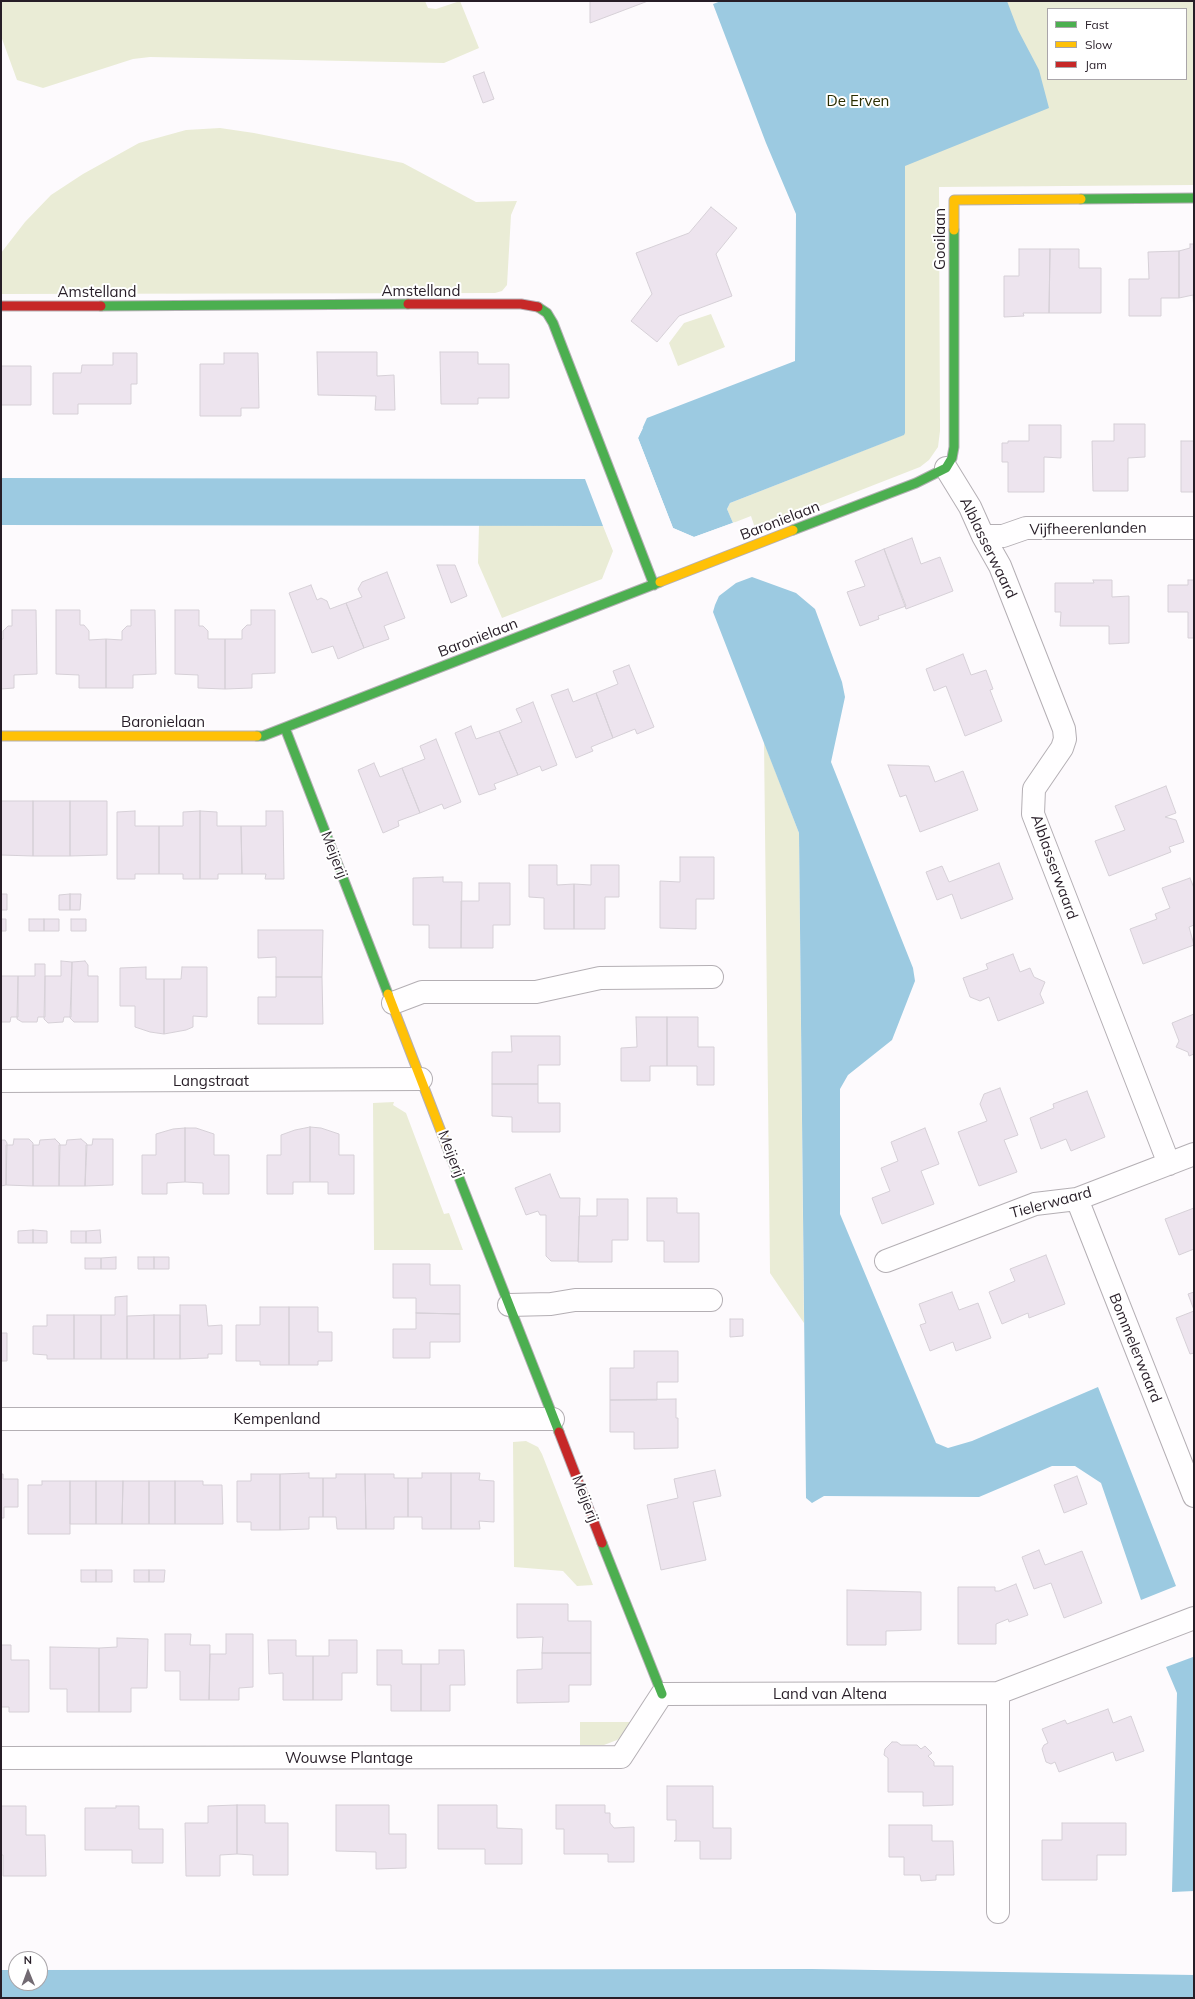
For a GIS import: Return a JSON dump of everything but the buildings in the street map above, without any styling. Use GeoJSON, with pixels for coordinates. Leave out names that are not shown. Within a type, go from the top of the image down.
{"type":"FeatureCollection","features":[{"type":"Feature","properties":{"kind":"street","name":"Gooilaan"},"geometry":{"type":"LineString","coordinates":[[946,468],[952,458],[955,436],[954,200],[1194,198]]}},
{"type":"Feature","properties":{"kind":"street","name":"Amstelland"},"geometry":{"type":"LineString","coordinates":[[1,306],[521,304],[534,306],[547,313],[553,323],[654,585]]}},
{"type":"Feature","properties":{"kind":"street","name":"Alblasserwaard"},"geometry":{"type":"LineString","coordinates":[[946,468],[970,507],[983,536],[1000,566],[1065,734],[1064,744],[1059,753],[1034,789],[1032,809],[1035,821],[1169,1164]]}},
{"type":"Feature","properties":{"kind":"street","name":"Baronielaan"},"geometry":{"type":"LineString","coordinates":[[1,736],[263,736],[916,483],[946,468]]}},
{"type":"Feature","properties":{"kind":"street","name":"Vijfheerenlanden"},"geometry":{"type":"LineString","coordinates":[[983,536],[1003,536],[1026,528],[1194,528]]}},
{"type":"Feature","properties":{"kind":"street","name":"Meijerij"},"geometry":{"type":"LineString","coordinates":[[285,728],[393,1003],[508,1304],[662,1694]]}},
{"type":"Feature","properties":{"kind":"street"},"geometry":{"type":"LineString","coordinates":[[393,1003],[422,992],[536,992],[600,978],[712,977]]}},
{"type":"Feature","properties":{"kind":"street","name":"Langstraat"},"geometry":{"type":"LineString","coordinates":[[1,1081],[421,1079]]}},
{"type":"Feature","properties":{"kind":"street","name":"Tielerwaard"},"geometry":{"type":"LineString","coordinates":[[886,1261],[1035,1204],[1077,1199],[1194,1154]]}},
{"type":"Feature","properties":{"kind":"street","name":"Bommelerwaard"},"geometry":{"type":"LineString","coordinates":[[1077,1199],[1194,1496]]}},
{"type":"Feature","properties":{"kind":"street"},"geometry":{"type":"LineString","coordinates":[[508,1304],[551,1304],[575,1300],[711,1300]]}},
{"type":"Feature","properties":{"kind":"street","name":"Kempenland"},"geometry":{"type":"LineString","coordinates":[[1,1419],[553,1419]]}},
{"type":"Feature","properties":{"kind":"street","name":"Land van Altena"},"geometry":{"type":"LineString","coordinates":[[662,1694],[998,1693],[1194,1618]]}},
{"type":"Feature","properties":{"kind":"street"},"geometry":{"type":"LineString","coordinates":[[998,1693],[998,1912]]}},
{"type":"Feature","properties":{"kind":"street","name":"Wouwse Plantage"},"geometry":{"type":"LineString","coordinates":[[1,1758],[621,1757],[662,1694]]}},
{"type":"Feature","properties":{"kind":"green space"},"geometry":{"type":"Polygon","coordinates":[[[1,1],[425,1],[428,8],[436,9],[460,1],[479,48],[444,63],[150,57],[133,59],[43,88],[17,80],[1,36],[1,1]]]}},
{"type":"Feature","properties":{"kind":"green space","name":"De Erven"},"geometry":{"type":"Polygon","coordinates":[[[721,1],[1194,1],[1194,185],[939,187],[940,431],[938,447],[929,460],[920,467],[756,531],[751,516],[733,523],[727,509],[730,503],[903,435],[721,1]]]}},
{"type":"Feature","properties":{"kind":"green space"},"geometry":{"type":"Polygon","coordinates":[[[220,128],[254,133],[403,163],[476,202],[517,201],[511,215],[507,285],[502,291],[495,293],[1,294],[1,253],[25,222],[51,195],[83,174],[139,143],[186,130],[220,128]]]}},
{"type":"Feature","properties":{"kind":"green space"},"geometry":{"type":"Polygon","coordinates":[[[711,314],[725,347],[678,366],[669,343],[684,323],[711,314]]]}},
{"type":"Feature","properties":{"kind":"green space"},"geometry":{"type":"Polygon","coordinates":[[[479,525],[603,526],[613,551],[602,579],[502,618],[478,563],[479,525]]]}},
{"type":"Feature","properties":{"kind":"green space"},"geometry":{"type":"Polygon","coordinates":[[[764,742],[799,833],[804,1323],[770,1273],[764,742]]]}},
{"type":"Feature","properties":{"kind":"green space"},"geometry":{"type":"Polygon","coordinates":[[[394,1102],[393,1105],[406,1113],[444,1214],[449,1213],[463,1250],[374,1250],[373,1103],[394,1102]]]}},
{"type":"Feature","properties":{"kind":"green space"},"geometry":{"type":"Polygon","coordinates":[[[526,1441],[538,1447],[542,1454],[593,1585],[577,1586],[563,1571],[514,1567],[513,1442],[526,1441]]]}},
{"type":"Feature","properties":{"kind":"green space"},"geometry":{"type":"Polygon","coordinates":[[[580,1722],[633,1722],[625,1734],[617,1740],[604,1745],[580,1745],[580,1722]]]}},
{"type":"Feature","properties":{"kind":"water"},"geometry":{"type":"Polygon","coordinates":[[[721,1],[1007,1],[1018,30],[1039,70],[1049,108],[905,166],[904,435],[730,503],[727,509],[733,523],[694,537],[673,528],[638,438],[647,418],[795,361],[796,214],[766,143],[713,4],[721,1]]]}},
{"type":"Feature","properties":{"kind":"water"},"geometry":{"type":"Polygon","coordinates":[[[1,478],[585,479],[603,526],[1,525],[1,478]]]}},
{"type":"Feature","properties":{"kind":"water"},"geometry":{"type":"Polygon","coordinates":[[[752,577],[796,593],[815,609],[842,682],[845,697],[831,762],[913,968],[915,981],[892,1040],[848,1075],[840,1089],[840,1214],[936,1443],[948,1448],[972,1441],[1098,1387],[1176,1586],[1141,1600],[1101,1483],[1075,1466],[1052,1466],[979,1497],[824,1496],[812,1503],[806,1498],[799,833],[713,612],[719,596],[736,583],[752,577]]]}},
{"type":"Feature","properties":{"kind":"water"},"geometry":{"type":"Polygon","coordinates":[[[1193,1657],[1194,1891],[1172,1892],[1177,1693],[1166,1667],[1193,1657]]]}},
{"type":"Feature","properties":{"kind":"water"},"geometry":{"type":"Polygon","coordinates":[[[812,1969],[1194,1975],[1194,1998],[1,1998],[1,1970],[8,1970],[8,1991],[48,1991],[48,1970],[812,1969]]]}},
{"type":"Feature","properties":{"kind":"pier"},"geometry":{"type":"Polygon","coordinates":[[[641,427],[643,428],[638,438],[673,528],[694,537],[735,522],[734,524],[694,539],[671,529],[636,439],[641,427]]]}},
{"type":"Feature","properties":{"kind":"traffic: fast"},"geometry":{"type":"LineString","coordinates":[[1081,199],[1194,198]]}},
{"type":"Feature","properties":{"kind":"traffic: fast"},"geometry":{"type":"LineString","coordinates":[[793,530],[916,483],[946,468],[952,458],[954,447],[954,230]]}},
{"type":"Feature","properties":{"kind":"traffic: fast"},"geometry":{"type":"LineString","coordinates":[[101,306],[408,304]]}},
{"type":"Feature","properties":{"kind":"traffic: fast"},"geometry":{"type":"LineString","coordinates":[[538,307],[547,313],[553,323],[654,585]]}},
{"type":"Feature","properties":{"kind":"traffic: fast"},"geometry":{"type":"LineString","coordinates":[[257,736],[263,736],[660,582]]}},
{"type":"Feature","properties":{"kind":"traffic: fast"},"geometry":{"type":"LineString","coordinates":[[285,728],[388,994]]}},
{"type":"Feature","properties":{"kind":"traffic: fast"},"geometry":{"type":"LineString","coordinates":[[447,1147],[559,1432]]}},
{"type":"Feature","properties":{"kind":"traffic: fast"},"geometry":{"type":"LineString","coordinates":[[602,1543],[662,1694]]}},
{"type":"Feature","properties":{"kind":"traffic: slow"},"geometry":{"type":"LineString","coordinates":[[954,230],[954,200],[1081,199]]}},
{"type":"Feature","properties":{"kind":"traffic: slow"},"geometry":{"type":"LineString","coordinates":[[660,582],[793,530]]}},
{"type":"Feature","properties":{"kind":"traffic: slow"},"geometry":{"type":"LineString","coordinates":[[1,736],[257,736]]}},
{"type":"Feature","properties":{"kind":"traffic: slow"},"geometry":{"type":"LineString","coordinates":[[388,994],[447,1147]]}},
{"type":"Feature","properties":{"kind":"traffic: jam"},"geometry":{"type":"LineString","coordinates":[[408,304],[521,304],[538,307]]}},
{"type":"Feature","properties":{"kind":"traffic: jam"},"geometry":{"type":"LineString","coordinates":[[1,306],[101,306]]}},
{"type":"Feature","properties":{"kind":"traffic: jam"},"geometry":{"type":"LineString","coordinates":[[559,1432],[602,1543]]}}]}
